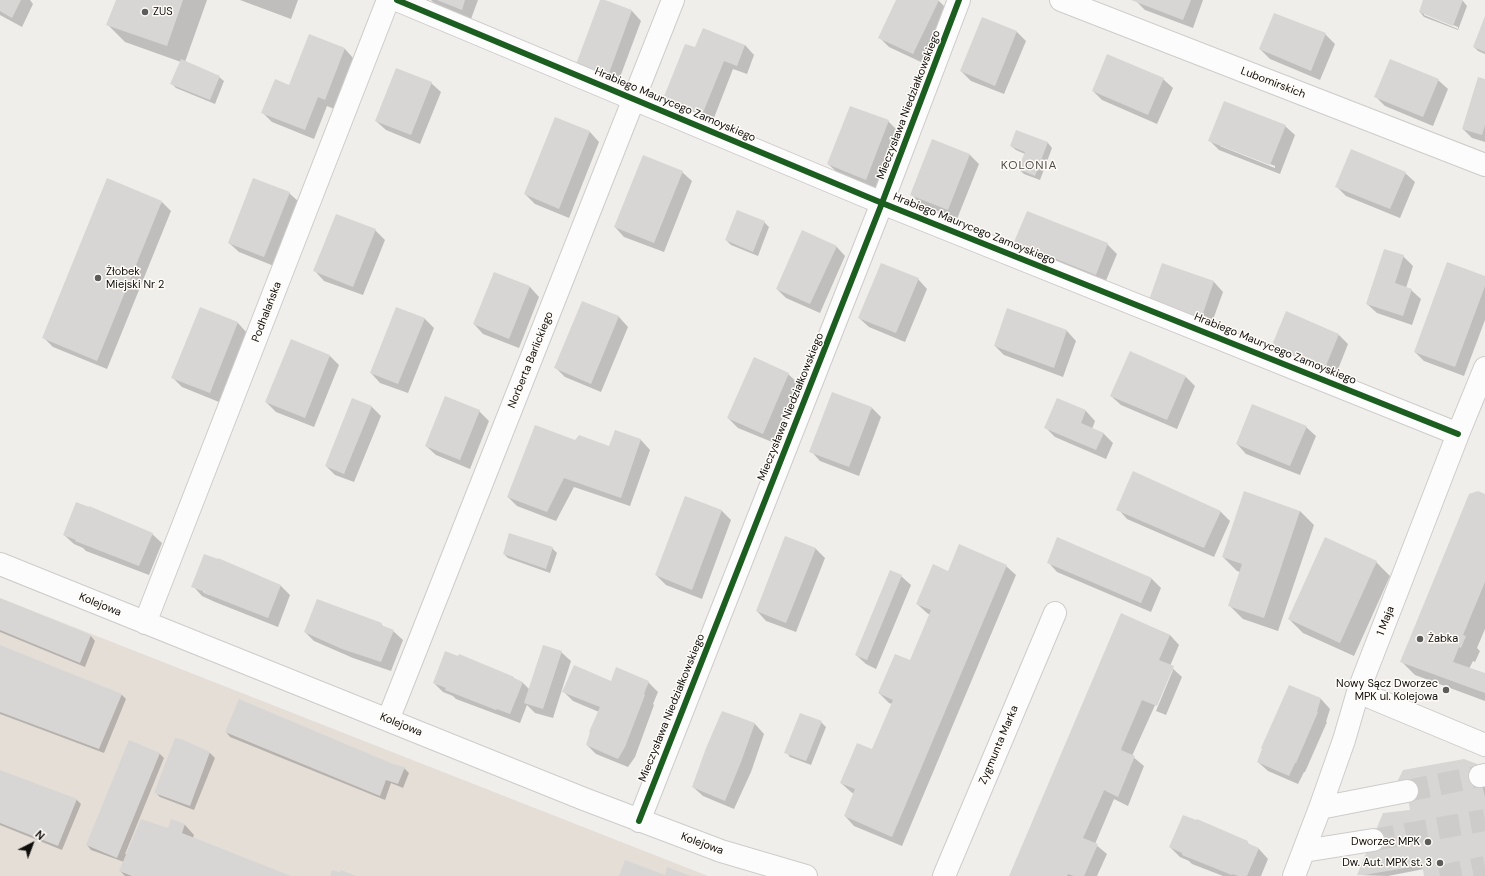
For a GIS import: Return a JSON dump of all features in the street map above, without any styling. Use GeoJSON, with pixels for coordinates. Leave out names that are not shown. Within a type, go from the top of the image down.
{"type":"FeatureCollection","features":[{"type":"Feature","properties":{"kind":"street","name":"Podhalańska"},"geometry":{"type":"LineString","coordinates":[[146,623],[388,0]]}},
{"type":"Feature","properties":{"kind":"street","name":"Hrabiego Maurycego Zamoyskiego"},"geometry":{"type":"LineString","coordinates":[[397,0],[882,203],[1458,434]]}},
{"type":"Feature","properties":{"kind":"street","name":"Norberta Barlickiego"},"geometry":{"type":"LineString","coordinates":[[388,720],[673,0]]}},
{"type":"Feature","properties":{"kind":"street","name":"Mieczysława Niedziałkowskiego"},"geometry":{"type":"LineString","coordinates":[[639,821],[882,203],[959,0]]}},
{"type":"Feature","properties":{"kind":"street","name":"Lubomirskich"},"geometry":{"type":"LineString","coordinates":[[1061,0],[1485,165]]}},
{"type":"Feature","properties":{"kind":"street","name":"1 Maja"},"geometry":{"type":"LineString","coordinates":[[1294,876],[1344,740],[1358,692],[1485,368]]}},
{"type":"Feature","properties":{"kind":"street","name":"Kolejowa"},"geometry":{"type":"LineString","coordinates":[[0,564],[639,821],[721,851],[806,876]]}},
{"type":"Feature","properties":{"kind":"street","name":"Zygmunta Marka"},"geometry":{"type":"LineString","coordinates":[[944,876],[1055,613]]}},
{"type":"Feature","properties":{"kind":"street"},"geometry":{"type":"LineString","coordinates":[[1358,692],[1485,745]]}},
{"type":"Feature","properties":{"kind":"street"},"geometry":{"type":"LineString","coordinates":[[1320,808],[1407,791]]}},
{"type":"Feature","properties":{"kind":"street"},"geometry":{"type":"LineString","coordinates":[[1304,851],[1373,840]]}},
{"type":"Feature","properties":{"kind":"shaded area"},"geometry":{"type":"Polygon","coordinates":[[[0,598],[708,876],[0,876],[0,598]]]}},
{"type":"Feature","properties":{"kind":"building"},"geometry":{"type":"Polygon","coordinates":[[[0,0],[21,0],[12,18],[0,11],[0,0]]]}},
{"type":"Feature","properties":{"kind":"building","name":"ZUS"},"geometry":{"type":"Polygon","coordinates":[[[116,0],[183,0],[167,46],[106,25],[116,0]]]}},
{"type":"Feature","properties":{"kind":"building"},"geometry":{"type":"Polygon","coordinates":[[[437,0],[465,0],[462,10],[437,0]]]}},
{"type":"Feature","properties":{"kind":"building"},"geometry":{"type":"Polygon","coordinates":[[[600,0],[605,0],[632,10],[604,87],[572,75],[600,0]]]}},
{"type":"Feature","properties":{"kind":"building"},"geometry":{"type":"Polygon","coordinates":[[[896,0],[939,0],[913,54],[878,38],[896,0]]]}},
{"type":"Feature","properties":{"kind":"building"},"geometry":{"type":"Polygon","coordinates":[[[1131,0],[1191,0],[1183,20],[1131,0]]]}},
{"type":"Feature","properties":{"kind":"building"},"geometry":{"type":"Polygon","coordinates":[[[1423,0],[1463,0],[1453,26],[1419,12],[1423,0]]]}},
{"type":"Feature","properties":{"kind":"building"},"geometry":{"type":"Polygon","coordinates":[[[1274,13],[1326,33],[1311,71],[1259,49],[1274,13]]]}},
{"type":"Feature","properties":{"kind":"building"},"geometry":{"type":"Polygon","coordinates":[[[1485,16],[1485,52],[1473,47],[1485,16]]]}},
{"type":"Feature","properties":{"kind":"building"},"geometry":{"type":"Polygon","coordinates":[[[982,17],[1017,31],[995,86],[960,71],[982,17]]]}},
{"type":"Feature","properties":{"kind":"building"},"geometry":{"type":"Polygon","coordinates":[[[703,28],[745,45],[737,66],[724,61],[702,115],[663,99],[685,44],[695,47],[703,28]]]}},
{"type":"Feature","properties":{"kind":"building"},"geometry":{"type":"Polygon","coordinates":[[[309,34],[345,48],[325,100],[318,97],[305,130],[261,113],[275,79],[289,85],[309,34]]]}},
{"type":"Feature","properties":{"kind":"building"},"geometry":{"type":"Polygon","coordinates":[[[1107,54],[1164,78],[1148,115],[1092,91],[1107,54]]]}},
{"type":"Feature","properties":{"kind":"building"},"geometry":{"type":"Polygon","coordinates":[[[181,59],[220,76],[210,100],[170,84],[181,59]]]}},
{"type":"Feature","properties":{"kind":"building"},"geometry":{"type":"Polygon","coordinates":[[[1390,59],[1439,79],[1423,117],[1374,97],[1390,59]]]}},
{"type":"Feature","properties":{"kind":"building"},"geometry":{"type":"Polygon","coordinates":[[[396,68],[432,82],[411,135],[375,121],[396,68]]]}},
{"type":"Feature","properties":{"kind":"building"},"geometry":{"type":"Polygon","coordinates":[[[1478,77],[1485,79],[1485,125],[1482,135],[1462,129],[1478,77]]]}},
{"type":"Feature","properties":{"kind":"building"},"geometry":{"type":"Polygon","coordinates":[[[1224,101],[1286,125],[1270,165],[1208,141],[1224,101]]]}},
{"type":"Feature","properties":{"kind":"building"},"geometry":{"type":"Polygon","coordinates":[[[850,106],[889,120],[866,180],[827,164],[850,106]]]}},
{"type":"Feature","properties":{"kind":"building"},"geometry":{"type":"Polygon","coordinates":[[[555,117],[590,131],[559,209],[524,194],[555,117]]]}},
{"type":"Feature","properties":{"kind":"building"},"geometry":{"type":"Polygon","coordinates":[[[1016,130],[1048,142],[1035,176],[1018,169],[1025,152],[1010,146],[1016,130]]]}},
{"type":"Feature","properties":{"kind":"building"},"geometry":{"type":"Polygon","coordinates":[[[932,139],[970,154],[948,210],[910,195],[932,139]]]}},
{"type":"Feature","properties":{"kind":"building"},"geometry":{"type":"Polygon","coordinates":[[[1351,149],[1406,172],[1390,209],[1335,187],[1351,149]]]}},
{"type":"Feature","properties":{"kind":"building"},"geometry":{"type":"Polygon","coordinates":[[[643,155],[683,171],[654,243],[614,227],[643,155]]]}},
{"type":"Feature","properties":{"kind":"building"},"geometry":{"type":"Polygon","coordinates":[[[107,178],[162,201],[97,361],[42,338],[107,178]]]}},
{"type":"Feature","properties":{"kind":"building"},"geometry":{"type":"Polygon","coordinates":[[[253,178],[290,192],[264,257],[228,243],[253,178]]]}},
{"type":"Feature","properties":{"kind":"building"},"geometry":{"type":"Polygon","coordinates":[[[737,210],[765,221],[753,252],[725,240],[737,210]]]}},
{"type":"Feature","properties":{"kind":"building"},"geometry":{"type":"Polygon","coordinates":[[[1027,211],[1108,243],[1096,275],[1014,242],[1027,211]]]}},
{"type":"Feature","properties":{"kind":"building"},"geometry":{"type":"Polygon","coordinates":[[[336,214],[376,229],[353,287],[313,271],[336,214]]]}},
{"type":"Feature","properties":{"kind":"building"},"geometry":{"type":"Polygon","coordinates":[[[802,230],[837,246],[810,304],[776,289],[802,230]]]}},
{"type":"Feature","properties":{"kind":"building"},"geometry":{"type":"Polygon","coordinates":[[[1384,249],[1404,255],[1395,283],[1412,289],[1403,316],[1366,304],[1384,249]]]}},
{"type":"Feature","properties":{"kind":"building"},"geometry":{"type":"Polygon","coordinates":[[[1447,262],[1485,276],[1485,286],[1455,367],[1414,352],[1447,262]]]}},
{"type":"Feature","properties":{"kind":"building"},"geometry":{"type":"Polygon","coordinates":[[[881,263],[919,278],[896,333],[858,318],[881,263]]]}},
{"type":"Feature","properties":{"kind":"building"},"geometry":{"type":"Polygon","coordinates":[[[1162,263],[1214,281],[1201,319],[1149,300],[1162,263]]]}},
{"type":"Feature","properties":{"kind":"building"},"geometry":{"type":"Polygon","coordinates":[[[494,272],[530,286],[509,339],[473,324],[494,272]]]}},
{"type":"Feature","properties":{"kind":"building"},"geometry":{"type":"Polygon","coordinates":[[[582,301],[619,316],[591,384],[554,368],[582,301]]]}},
{"type":"Feature","properties":{"kind":"building"},"geometry":{"type":"Polygon","coordinates":[[[200,307],[238,322],[210,393],[171,378],[200,307]]]}},
{"type":"Feature","properties":{"kind":"building"},"geometry":{"type":"Polygon","coordinates":[[[396,307],[425,318],[398,384],[370,373],[396,307]]]}},
{"type":"Feature","properties":{"kind":"building"},"geometry":{"type":"Polygon","coordinates":[[[1007,308],[1067,330],[1054,368],[994,346],[1007,308]]]}},
{"type":"Feature","properties":{"kind":"building"},"geometry":{"type":"Polygon","coordinates":[[[1286,311],[1339,334],[1323,373],[1270,350],[1286,311]]]}},
{"type":"Feature","properties":{"kind":"building"},"geometry":{"type":"Polygon","coordinates":[[[291,339],[330,355],[305,418],[265,402],[291,339]]]}},
{"type":"Feature","properties":{"kind":"building"},"geometry":{"type":"Polygon","coordinates":[[[1130,351],[1186,376],[1167,420],[1110,396],[1130,351]]]}},
{"type":"Feature","properties":{"kind":"building"},"geometry":{"type":"Polygon","coordinates":[[[754,357],[789,373],[763,434],[727,418],[754,357]]]}},
{"type":"Feature","properties":{"kind":"building"},"geometry":{"type":"Polygon","coordinates":[[[832,392],[872,407],[849,467],[809,452],[832,392]]]}},
{"type":"Feature","properties":{"kind":"building"},"geometry":{"type":"Polygon","coordinates":[[[445,396],[480,410],[460,460],[425,446],[445,396]]]}},
{"type":"Feature","properties":{"kind":"building"},"geometry":{"type":"Polygon","coordinates":[[[352,398],[372,406],[344,474],[325,466],[352,398]]]}},
{"type":"Feature","properties":{"kind":"building"},"geometry":{"type":"Polygon","coordinates":[[[1057,398],[1086,410],[1081,423],[1104,433],[1096,450],[1044,428],[1057,398]]]}},
{"type":"Feature","properties":{"kind":"building"},"geometry":{"type":"Polygon","coordinates":[[[1252,404],[1307,426],[1290,466],[1236,444],[1252,404]]]}},
{"type":"Feature","properties":{"kind":"building"},"geometry":{"type":"Polygon","coordinates":[[[535,425],[575,440],[579,435],[609,446],[615,430],[641,439],[621,498],[564,478],[547,512],[507,497],[535,425]]]}},
{"type":"Feature","properties":{"kind":"building"},"geometry":{"type":"Polygon","coordinates":[[[1133,471],[1221,511],[1204,548],[1116,510],[1133,471]]]}},
{"type":"Feature","properties":{"kind":"building"},"geometry":{"type":"Polygon","coordinates":[[[1244,491],[1300,511],[1264,618],[1228,606],[1242,564],[1222,557],[1244,491]]]}},
{"type":"Feature","properties":{"kind":"building"},"geometry":{"type":"Polygon","coordinates":[[[1478,491],[1485,494],[1485,582],[1463,635],[1466,636],[1461,648],[1459,647],[1453,662],[1485,673],[1485,693],[1400,662],[1469,494],[1478,491]]]}},
{"type":"Feature","properties":{"kind":"building"},"geometry":{"type":"Polygon","coordinates":[[[685,496],[722,510],[692,590],[655,575],[685,496]]]}},
{"type":"Feature","properties":{"kind":"building"},"geometry":{"type":"Polygon","coordinates":[[[76,502],[153,533],[139,566],[63,535],[76,502]]]}},
{"type":"Feature","properties":{"kind":"building"},"geometry":{"type":"Polygon","coordinates":[[[509,533],[553,547],[546,569],[503,554],[509,533]]]}},
{"type":"Feature","properties":{"kind":"building"},"geometry":{"type":"Polygon","coordinates":[[[785,536],[816,548],[786,623],[756,611],[785,536]]]}},
{"type":"Feature","properties":{"kind":"building"},"geometry":{"type":"Polygon","coordinates":[[[1057,537],[1152,578],[1141,603],[1047,563],[1057,537]]]}},
{"type":"Feature","properties":{"kind":"building"},"geometry":{"type":"Polygon","coordinates":[[[1325,537],[1377,561],[1340,643],[1288,619],[1325,537]]]}},
{"type":"Feature","properties":{"kind":"building"},"geometry":{"type":"Polygon","coordinates":[[[959,544],[1007,565],[892,837],[844,816],[855,789],[840,783],[857,743],[872,749],[893,700],[878,693],[895,654],[910,660],[931,610],[916,604],[933,564],[948,571],[959,544]]]}},
{"type":"Feature","properties":{"kind":"building"},"geometry":{"type":"Polygon","coordinates":[[[204,554],[218,558],[281,585],[268,618],[191,587],[204,554]]]}},
{"type":"Feature","properties":{"kind":"building"},"geometry":{"type":"Polygon","coordinates":[[[890,570],[902,575],[867,660],[855,655],[890,570]]]}},
{"type":"Feature","properties":{"kind":"building"},"geometry":{"type":"Polygon","coordinates":[[[0,598],[91,635],[80,663],[0,630],[0,598]]]}},
{"type":"Feature","properties":{"kind":"building"},"geometry":{"type":"Polygon","coordinates":[[[317,599],[382,623],[381,625],[394,630],[381,662],[342,649],[304,632],[317,599]]]}},
{"type":"Feature","properties":{"kind":"building"},"geometry":{"type":"Polygon","coordinates":[[[1121,613],[1170,635],[1159,660],[1174,666],[1157,706],[1142,700],[1121,750],[1135,756],[1118,797],[1104,790],[1083,838],[1098,844],[1084,876],[1074,876],[1068,874],[1067,876],[1009,876],[1121,613]]]}},
{"type":"Feature","properties":{"kind":"building"},"geometry":{"type":"Polygon","coordinates":[[[0,645],[122,694],[99,749],[0,712],[0,645]]]}},
{"type":"Feature","properties":{"kind":"building"},"geometry":{"type":"Polygon","coordinates":[[[543,645],[562,651],[543,709],[524,703],[543,645]]]}},
{"type":"Feature","properties":{"kind":"building"},"geometry":{"type":"Polygon","coordinates":[[[445,651],[458,656],[459,654],[523,682],[510,714],[445,690],[446,688],[433,683],[445,651]]]}},
{"type":"Feature","properties":{"kind":"building"},"geometry":{"type":"Polygon","coordinates":[[[574,665],[611,681],[616,667],[649,681],[625,747],[618,759],[586,745],[589,732],[600,707],[562,692],[574,665]]]}},
{"type":"Feature","properties":{"kind":"building"},"geometry":{"type":"Polygon","coordinates":[[[1289,685],[1321,698],[1318,712],[1289,776],[1257,762],[1262,749],[1261,748],[1289,685]]]}},
{"type":"Feature","properties":{"kind":"building"},"geometry":{"type":"Polygon","coordinates":[[[239,699],[393,764],[405,767],[398,784],[386,780],[380,796],[225,732],[239,699]]]}},
{"type":"Feature","properties":{"kind":"building"},"geometry":{"type":"Polygon","coordinates":[[[722,711],[755,723],[725,801],[692,787],[706,748],[722,711]]]}},
{"type":"Feature","properties":{"kind":"building"},"geometry":{"type":"Polygon","coordinates":[[[800,713],[822,721],[806,761],[784,753],[800,713]]]}},
{"type":"Feature","properties":{"kind":"building"},"geometry":{"type":"Polygon","coordinates":[[[175,738],[181,739],[210,752],[190,806],[154,793],[175,738]]]}},
{"type":"Feature","properties":{"kind":"building"},"geometry":{"type":"Polygon","coordinates":[[[129,740],[160,753],[117,858],[86,845],[129,740]]]}},
{"type":"Feature","properties":{"kind":"building"},"geometry":{"type":"Polygon","coordinates":[[[1464,759],[1485,767],[1479,771],[1485,797],[1485,876],[1424,876],[1422,865],[1357,875],[1383,813],[1410,810],[1405,783],[1396,784],[1403,770],[1464,759]]]}},
{"type":"Feature","properties":{"kind":"building"},"geometry":{"type":"Polygon","coordinates":[[[0,770],[77,799],[58,846],[0,823],[0,770]]]}},
{"type":"Feature","properties":{"kind":"building"},"geometry":{"type":"Polygon","coordinates":[[[1183,815],[1196,820],[1197,819],[1248,841],[1247,843],[1259,848],[1247,876],[1232,875],[1182,855],[1182,853],[1169,847],[1183,815]]]}},
{"type":"Feature","properties":{"kind":"building"},"geometry":{"type":"Polygon","coordinates":[[[141,819],[168,828],[171,819],[185,824],[182,833],[291,876],[132,876],[119,871],[141,819]]]}},
{"type":"Feature","properties":{"kind":"building"},"geometry":{"type":"Polygon","coordinates":[[[625,860],[665,875],[667,867],[691,876],[619,876],[625,860]]]}},
{"type":"Feature","properties":{"kind":"building"},"geometry":{"type":"Polygon","coordinates":[[[332,870],[340,872],[341,870],[356,876],[330,876],[332,870]]]}},
{"type":"Feature","properties":{"kind":"tunnel"},"geometry":{"type":"LineString","coordinates":[[1407,791],[1480,776]]}},
{"type":"Feature","properties":{"kind":"tunnel"},"geometry":{"type":"LineString","coordinates":[[1373,840],[1485,820]]}},
{"type":"Feature","properties":{"kind":"tunnel"},"geometry":{"type":"LineString","coordinates":[[1440,876],[1485,867]]}},
{"type":"Feature","properties":{"kind":"cycle path"},"geometry":{"type":"LineString","coordinates":[[397,0],[882,203],[1458,434]]}},
{"type":"Feature","properties":{"kind":"cycle path"},"geometry":{"type":"LineString","coordinates":[[639,821],[882,203],[959,0]]}},
{"type":"Feature","properties":{"kind":"place","name":"ZUS"},"geometry":{"type":"Point","coordinates":[145,12]}},
{"type":"Feature","properties":{"kind":"place","name":"Żłobek Miejski Nr 2"},"geometry":{"type":"Point","coordinates":[98,278]}},
{"type":"Feature","properties":{"kind":"place","name":"Żabka"},"geometry":{"type":"Point","coordinates":[1420,639]}},
{"type":"Feature","properties":{"kind":"place","name":"Nowy Sącz Dworzec MPK ul. Kolejowa"},"geometry":{"type":"Point","coordinates":[1446,690]}},
{"type":"Feature","properties":{"kind":"place","name":"Dworzec MPK"},"geometry":{"type":"Point","coordinates":[1428,842]}},
{"type":"Feature","properties":{"kind":"place","name":"Dw. Aut. MPK st. 3"},"geometry":{"type":"Point","coordinates":[1440,863]}},
{"type":"Feature","properties":{"kind":"district","name":"KOLONIA"},"geometry":{"type":"Point","coordinates":[1029,166]}}]}
